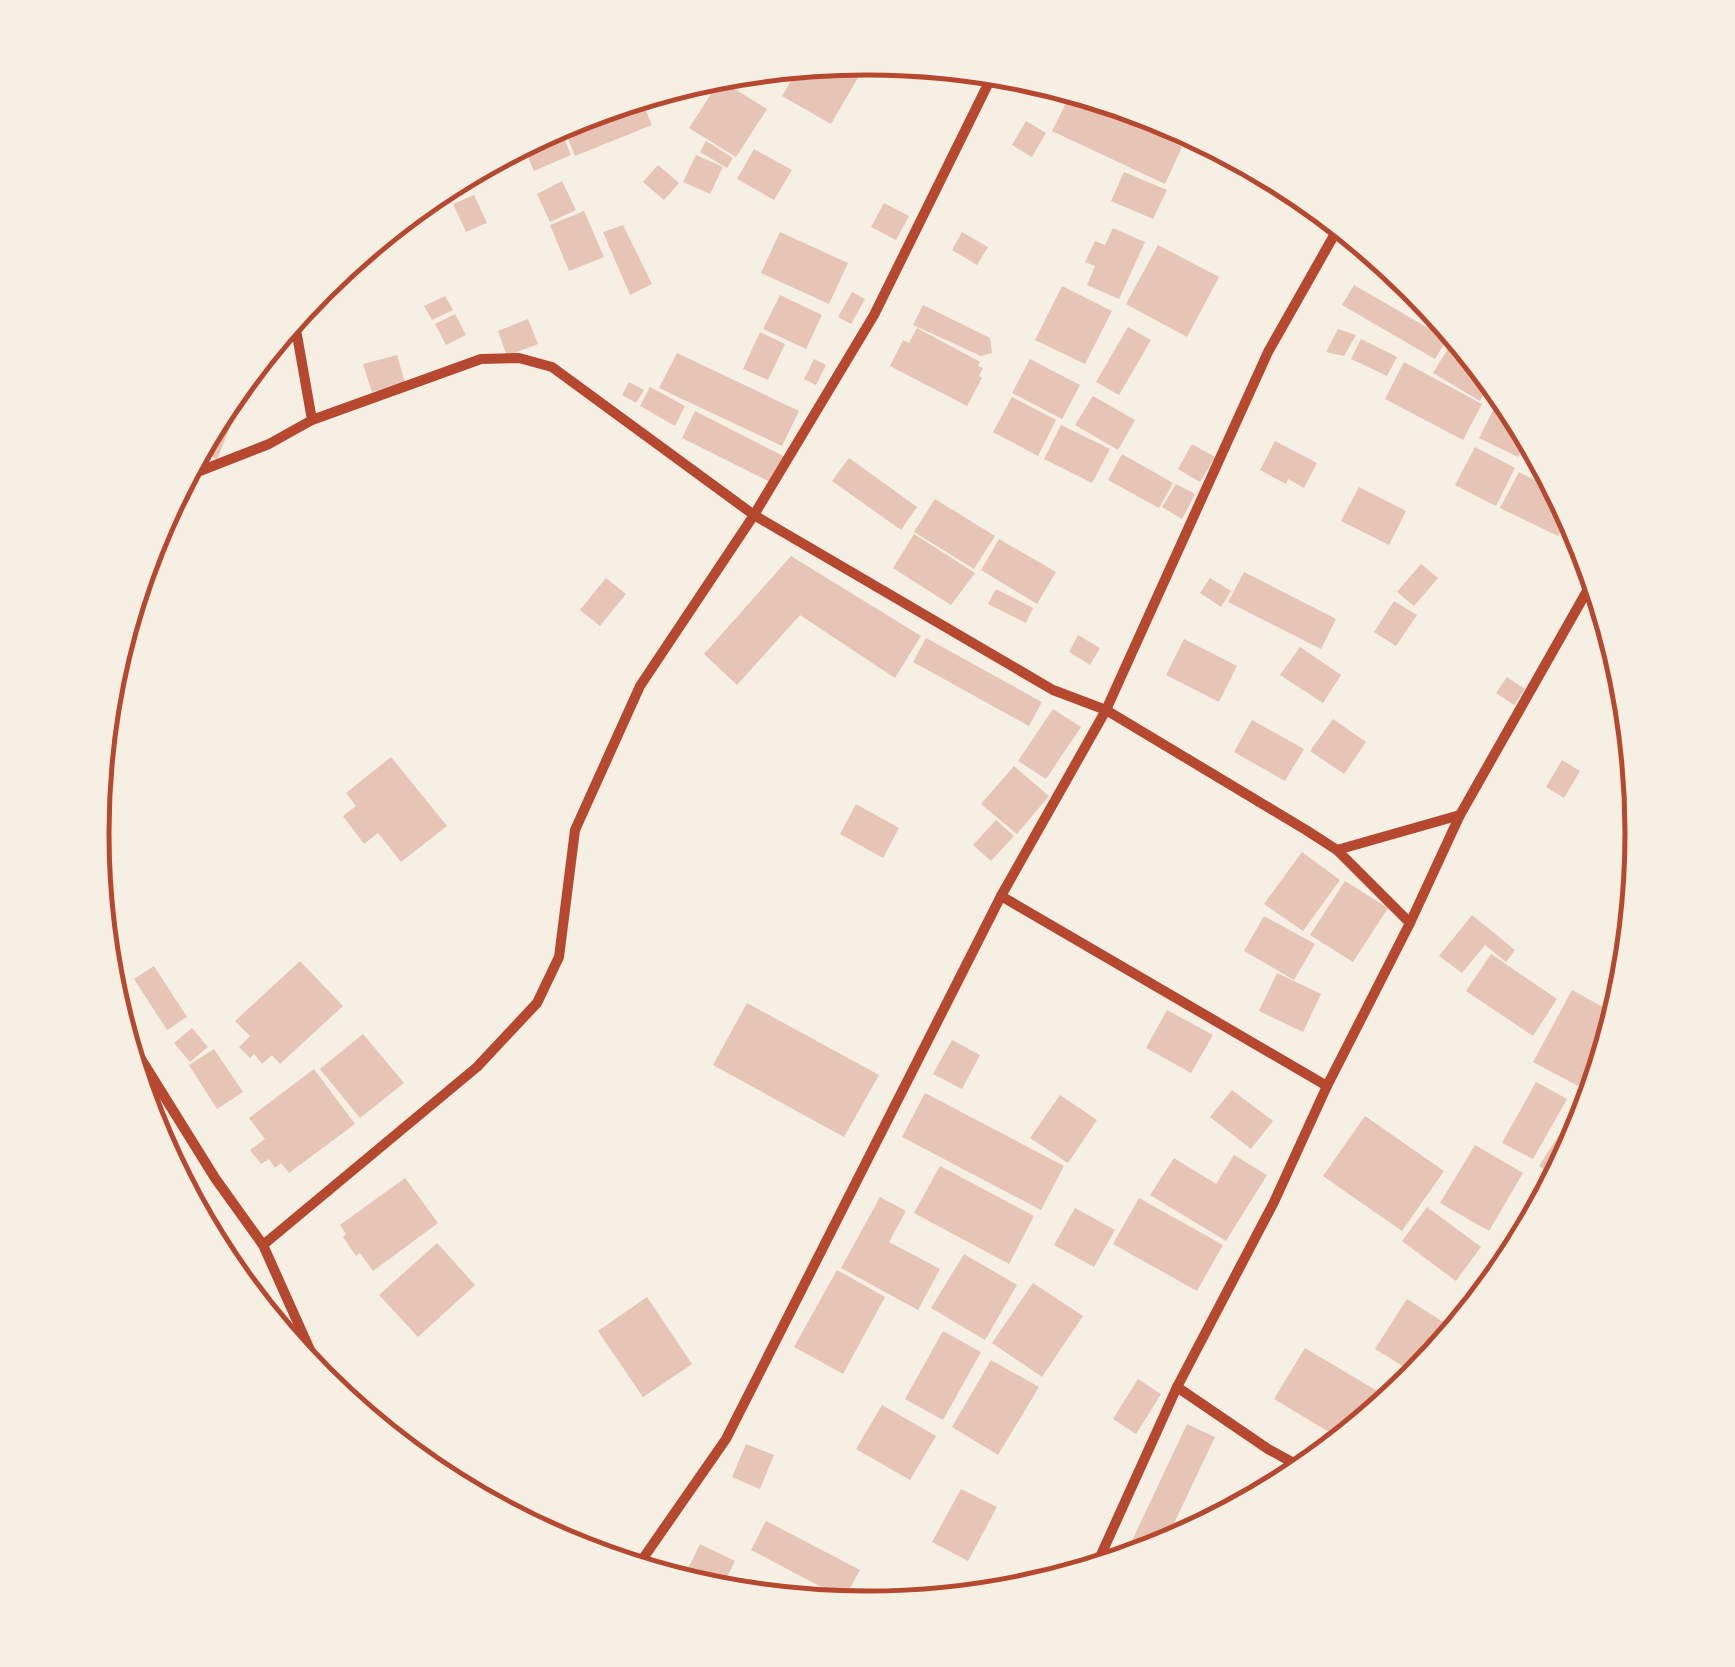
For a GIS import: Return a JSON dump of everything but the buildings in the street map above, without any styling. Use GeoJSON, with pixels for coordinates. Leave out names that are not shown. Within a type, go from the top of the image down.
{"type":"FeatureCollection","features":[{"type":"Feature","properties":{"kind":"street"},"geometry":{"type":"LineString","coordinates":[[263,1244],[477,1067],[537,1003],[559,957],[574,830],[640,686],[754,515],[874,315],[988,85]]}},
{"type":"Feature","properties":{"kind":"street"},"geometry":{"type":"LineString","coordinates":[[643,1558],[726,1439],[1001,896],[1106,710],[1268,352],[1334,236]]}},
{"type":"Feature","properties":{"kind":"street"},"geometry":{"type":"LineString","coordinates":[[296,334],[312,420]]}},
{"type":"Feature","properties":{"kind":"street"},"geometry":{"type":"LineString","coordinates":[[202,470],[268,444],[312,420],[481,359],[519,358],[552,366],[754,515],[1052,690],[1106,710],[1337,850],[1410,923]]}},
{"type":"Feature","properties":{"kind":"street"},"geometry":{"type":"LineString","coordinates":[[1101,1555],[1177,1387],[1274,1202],[1460,814],[1587,592]]}},
{"type":"Feature","properties":{"kind":"street"},"geometry":{"type":"LineString","coordinates":[[1337,850],[1460,814]]}},
{"type":"Feature","properties":{"kind":"street"},"geometry":{"type":"LineString","coordinates":[[1001,896],[1327,1086]]}},
{"type":"Feature","properties":{"kind":"street"},"geometry":{"type":"LineString","coordinates":[[146,1069],[215,1178],[263,1244],[308,1346]]}},
{"type":"Feature","properties":{"kind":"street"},"geometry":{"type":"LineString","coordinates":[[1177,1387],[1292,1462]]}}]}
